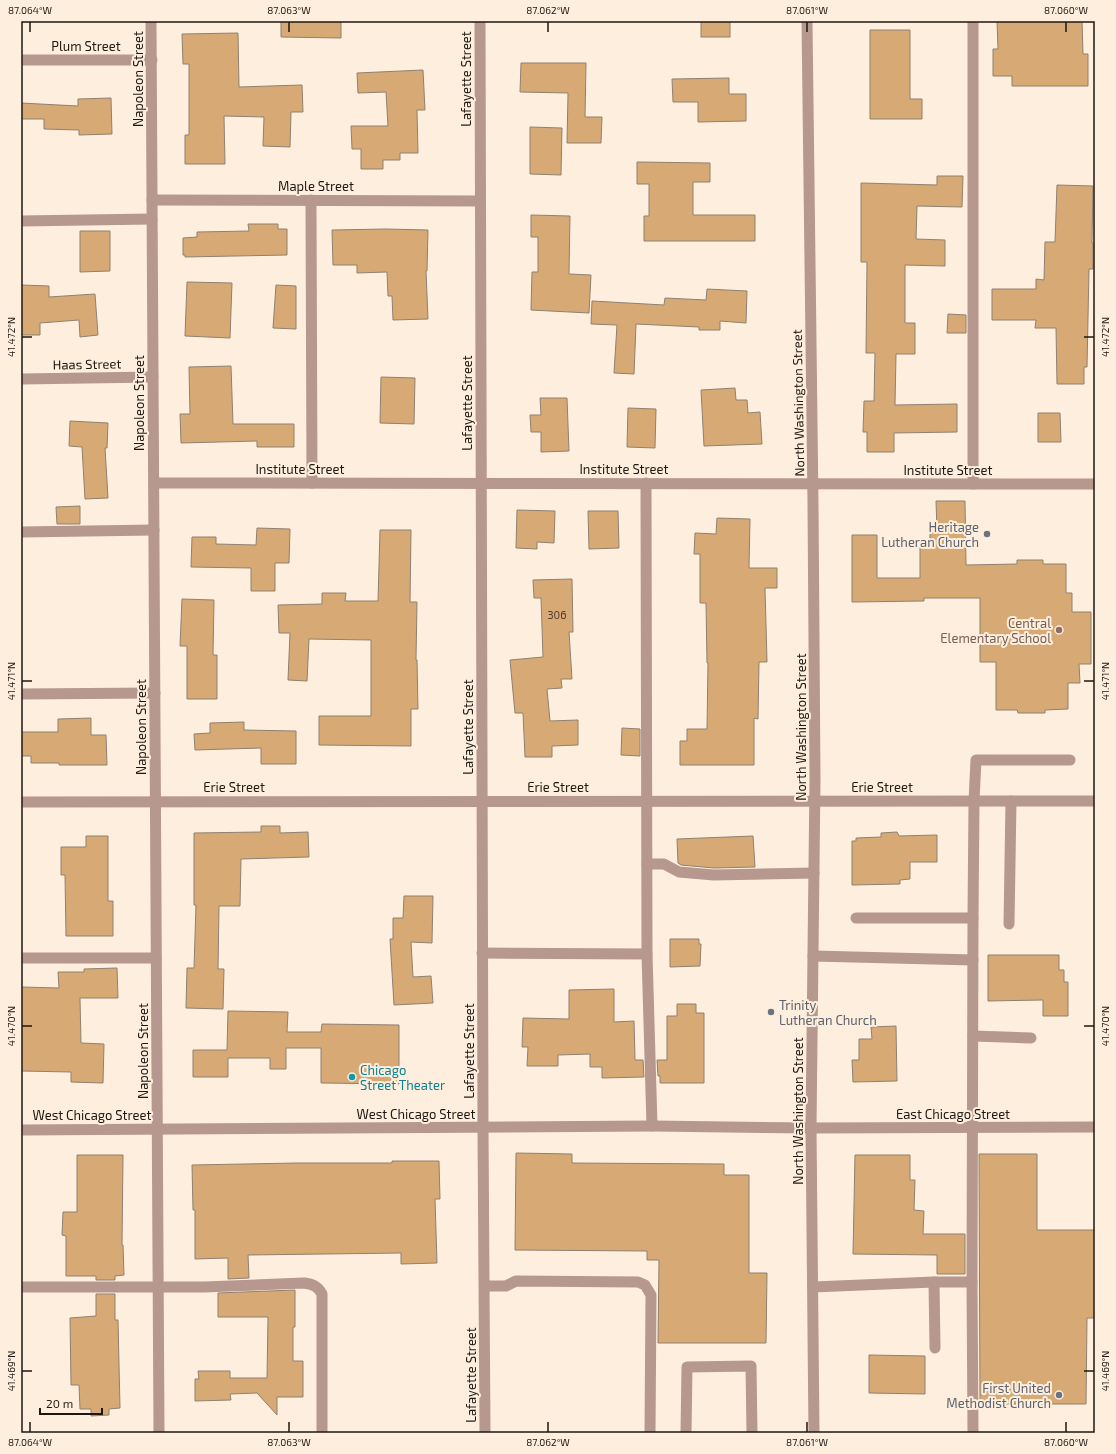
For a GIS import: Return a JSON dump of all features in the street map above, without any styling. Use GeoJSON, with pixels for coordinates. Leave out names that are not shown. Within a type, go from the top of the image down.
{"type":"FeatureCollection","features":[{"type":"Feature","properties":{"kind":"street","name":"Napoleon Street"},"geometry":{"type":"LineString","coordinates":[[151,21],[158,1433]]}},
{"type":"Feature","properties":{"kind":"street","name":"Lafayette Street"},"geometry":{"type":"LineString","coordinates":[[480,21],[482,952],[485,1433]]}},
{"type":"Feature","properties":{"kind":"street","name":"North Washington Street"},"geometry":{"type":"LineString","coordinates":[[807,21],[813,484],[815,801],[811,1128],[814,1433]]}},
{"type":"Feature","properties":{"kind":"street"},"geometry":{"type":"LineString","coordinates":[[973,21],[973,484]]}},
{"type":"Feature","properties":{"kind":"street","name":"Plum Street"},"geometry":{"type":"LineString","coordinates":[[21,60],[152,60]]}},
{"type":"Feature","properties":{"kind":"street","name":"Maple Street"},"geometry":{"type":"LineString","coordinates":[[152,200],[480,201]]}},
{"type":"Feature","properties":{"kind":"street"},"geometry":{"type":"LineString","coordinates":[[311,200],[312,483]]}},
{"type":"Feature","properties":{"kind":"street"},"geometry":{"type":"LineString","coordinates":[[21,221],[152,219]]}},
{"type":"Feature","properties":{"kind":"street","name":"Haas Street"},"geometry":{"type":"LineString","coordinates":[[21,379],[153,377]]}},
{"type":"Feature","properties":{"kind":"street","name":"Institute Street"},"geometry":{"type":"LineString","coordinates":[[154,483],[1095,484]]}},
{"type":"Feature","properties":{"kind":"street"},"geometry":{"type":"LineString","coordinates":[[646,484],[647,954],[652,1126]]}},
{"type":"Feature","properties":{"kind":"street"},"geometry":{"type":"LineString","coordinates":[[21,532],[154,530]]}},
{"type":"Feature","properties":{"kind":"street"},"geometry":{"type":"LineString","coordinates":[[21,694],[155,693]]}},
{"type":"Feature","properties":{"kind":"street"},"geometry":{"type":"LineString","coordinates":[[973,1433],[973,918],[974,801],[976,760],[1070,760]]}},
{"type":"Feature","properties":{"kind":"street"},"geometry":{"type":"LineString","coordinates":[[1009,924],[1011,801]]}},
{"type":"Feature","properties":{"kind":"street","name":"Erie Street"},"geometry":{"type":"LineString","coordinates":[[21,802],[1095,801]]}},
{"type":"Feature","properties":{"kind":"street"},"geometry":{"type":"LineString","coordinates":[[647,864],[664,864],[679,872],[714,875],[814,873]]}},
{"type":"Feature","properties":{"kind":"street"},"geometry":{"type":"LineString","coordinates":[[856,918],[973,918]]}},
{"type":"Feature","properties":{"kind":"street"},"geometry":{"type":"LineString","coordinates":[[482,952],[647,954]]}},
{"type":"Feature","properties":{"kind":"street"},"geometry":{"type":"LineString","coordinates":[[813,956],[973,960]]}},
{"type":"Feature","properties":{"kind":"street"},"geometry":{"type":"LineString","coordinates":[[21,958],[156,958]]}},
{"type":"Feature","properties":{"kind":"street"},"geometry":{"type":"LineString","coordinates":[[973,1036],[1031,1038]]}},
{"type":"Feature","properties":{"kind":"street","name":"West Chicago Street"},"geometry":{"type":"LineString","coordinates":[[21,1130],[652,1126],[811,1128]]}},
{"type":"Feature","properties":{"kind":"street","name":"East Chicago Street"},"geometry":{"type":"LineString","coordinates":[[811,1128],[1095,1127]]}},
{"type":"Feature","properties":{"kind":"street"},"geometry":{"type":"LineString","coordinates":[[485,1286],[506,1286],[516,1281],[638,1282],[644,1285],[651,1295],[650,1433]]}},
{"type":"Feature","properties":{"kind":"street"},"geometry":{"type":"LineString","coordinates":[[934,1282],[935,1348]]}},
{"type":"Feature","properties":{"kind":"street"},"geometry":{"type":"LineString","coordinates":[[813,1287],[972,1282]]}},
{"type":"Feature","properties":{"kind":"street"},"geometry":{"type":"LineString","coordinates":[[21,1287],[204,1287],[304,1283],[316,1286],[322,1294],[322,1433]]}},
{"type":"Feature","properties":{"kind":"street"},"geometry":{"type":"LineString","coordinates":[[686,1433],[687,1367],[751,1366],[752,1433]]}},
{"type":"Feature","properties":{"kind":"building"},"geometry":{"type":"Polygon","coordinates":[[[281,21],[341,21],[341,38],[281,37],[281,21]]]}},
{"type":"Feature","properties":{"kind":"building"},"geometry":{"type":"Polygon","coordinates":[[[701,21],[730,21],[730,37],[701,37],[701,21]]]}},
{"type":"Feature","properties":{"kind":"building"},"geometry":{"type":"Polygon","coordinates":[[[997,21],[1082,21],[1083,54],[1088,54],[1088,86],[1012,86],[1012,76],[993,76],[993,49],[998,49],[997,21]]]}},
{"type":"Feature","properties":{"kind":"building"},"geometry":{"type":"Polygon","coordinates":[[[870,30],[910,30],[910,99],[922,99],[922,119],[870,119],[870,30]]]}},
{"type":"Feature","properties":{"kind":"building"},"geometry":{"type":"Polygon","coordinates":[[[238,33],[239,87],[302,85],[303,112],[291,112],[290,147],[263,146],[264,117],[224,116],[225,164],[185,164],[185,135],[189,135],[189,64],[183,64],[182,34],[238,33]]]}},
{"type":"Feature","properties":{"kind":"building"},"geometry":{"type":"Polygon","coordinates":[[[521,63],[586,63],[585,117],[602,117],[601,143],[567,143],[568,93],[520,92],[521,63]]]}},
{"type":"Feature","properties":{"kind":"building"},"geometry":{"type":"Polygon","coordinates":[[[423,70],[425,110],[417,110],[418,153],[400,153],[400,160],[383,160],[383,169],[361,169],[361,149],[352,149],[351,126],[388,126],[386,92],[358,93],[357,73],[423,70]]]}},
{"type":"Feature","properties":{"kind":"building"},"geometry":{"type":"Polygon","coordinates":[[[729,78],[729,94],[746,94],[746,121],[698,122],[698,102],[673,102],[672,79],[729,78]]]}},
{"type":"Feature","properties":{"kind":"building"},"geometry":{"type":"Polygon","coordinates":[[[111,98],[112,134],[79,135],[79,130],[44,129],[44,119],[21,119],[21,103],[78,106],[78,99],[111,98]]]}},
{"type":"Feature","properties":{"kind":"building"},"geometry":{"type":"Polygon","coordinates":[[[530,127],[562,128],[561,175],[530,174],[530,127]]]}},
{"type":"Feature","properties":{"kind":"building"},"geometry":{"type":"Polygon","coordinates":[[[637,162],[710,163],[710,182],[693,182],[693,215],[755,215],[755,241],[644,241],[644,216],[649,216],[649,184],[637,184],[637,162]]]}},
{"type":"Feature","properties":{"kind":"building"},"geometry":{"type":"Polygon","coordinates":[[[937,176],[963,176],[962,207],[917,206],[916,239],[945,240],[945,266],[905,265],[905,323],[915,323],[915,354],[896,354],[895,405],[957,404],[957,432],[894,433],[894,452],[867,452],[867,432],[863,432],[864,401],[874,401],[875,353],[866,353],[867,262],[861,262],[861,183],[937,185],[937,176]]]}},
{"type":"Feature","properties":{"kind":"building"},"geometry":{"type":"Polygon","coordinates":[[[1057,185],[1093,186],[1093,269],[1089,269],[1087,367],[1084,367],[1084,384],[1057,384],[1056,328],[1035,328],[1036,320],[992,320],[992,289],[1036,289],[1036,279],[1044,280],[1045,242],[1055,242],[1057,185]]]}},
{"type":"Feature","properties":{"kind":"building"},"geometry":{"type":"Polygon","coordinates":[[[531,215],[570,216],[569,274],[591,275],[589,313],[531,310],[532,272],[538,272],[538,237],[531,237],[531,215]]]}},
{"type":"Feature","properties":{"kind":"building"},"geometry":{"type":"Polygon","coordinates":[[[248,224],[278,224],[278,229],[287,229],[287,255],[185,257],[185,255],[183,255],[183,238],[197,237],[197,232],[249,231],[248,224]]]}},
{"type":"Feature","properties":{"kind":"building"},"geometry":{"type":"Polygon","coordinates":[[[332,230],[428,230],[426,271],[428,319],[393,320],[392,296],[388,296],[387,272],[357,273],[357,265],[333,265],[332,230]]]}},
{"type":"Feature","properties":{"kind":"building"},"geometry":{"type":"Polygon","coordinates":[[[80,231],[110,231],[110,271],[80,272],[80,231]]]}},
{"type":"Feature","properties":{"kind":"building"},"geometry":{"type":"Polygon","coordinates":[[[187,282],[232,283],[230,338],[185,336],[187,282]]]}},
{"type":"Feature","properties":{"kind":"building"},"geometry":{"type":"Polygon","coordinates":[[[21,285],[49,286],[49,297],[95,294],[98,335],[80,337],[79,320],[40,323],[40,335],[21,335],[21,285]]]}},
{"type":"Feature","properties":{"kind":"building"},"geometry":{"type":"Polygon","coordinates":[[[276,285],[296,286],[296,329],[273,328],[276,285]]]}},
{"type":"Feature","properties":{"kind":"building"},"geometry":{"type":"Polygon","coordinates":[[[707,289],[747,291],[746,323],[720,321],[720,330],[699,330],[699,327],[636,324],[634,374],[614,373],[617,325],[591,324],[592,301],[664,305],[665,298],[706,300],[707,289]]]}},
{"type":"Feature","properties":{"kind":"building"},"geometry":{"type":"Polygon","coordinates":[[[948,314],[966,315],[966,333],[947,333],[948,314]]]}},
{"type":"Feature","properties":{"kind":"building"},"geometry":{"type":"Polygon","coordinates":[[[231,366],[233,424],[294,424],[294,447],[257,447],[257,441],[181,443],[180,414],[190,414],[189,367],[231,366]]]}},
{"type":"Feature","properties":{"kind":"building"},"geometry":{"type":"Polygon","coordinates":[[[381,377],[415,378],[414,424],[380,423],[381,377]]]}},
{"type":"Feature","properties":{"kind":"building"},"geometry":{"type":"Polygon","coordinates":[[[735,388],[736,400],[747,400],[748,413],[760,412],[762,444],[704,446],[701,390],[735,388]]]}},
{"type":"Feature","properties":{"kind":"building"},"geometry":{"type":"Polygon","coordinates":[[[540,398],[567,398],[569,451],[541,452],[541,432],[531,432],[530,415],[541,415],[540,398]]]}},
{"type":"Feature","properties":{"kind":"building"},"geometry":{"type":"Polygon","coordinates":[[[628,408],[656,409],[655,448],[627,447],[628,408]]]}},
{"type":"Feature","properties":{"kind":"building"},"geometry":{"type":"Polygon","coordinates":[[[1038,413],[1060,413],[1061,442],[1038,442],[1038,413]]]}},
{"type":"Feature","properties":{"kind":"building"},"geometry":{"type":"Polygon","coordinates":[[[70,421],[108,423],[107,448],[105,448],[108,498],[85,499],[82,447],[69,446],[70,421]]]}},
{"type":"Feature","properties":{"kind":"building"},"geometry":{"type":"Polygon","coordinates":[[[936,501],[965,501],[966,565],[1017,564],[1017,560],[1043,560],[1043,564],[1066,564],[1066,593],[1072,593],[1072,612],[1091,612],[1091,664],[1079,664],[1080,683],[1068,683],[1068,709],[1045,710],[1045,713],[1018,713],[1017,710],[996,710],[996,662],[980,662],[980,598],[924,598],[924,601],[852,602],[852,535],[877,535],[877,578],[920,578],[920,546],[930,546],[930,529],[937,529],[936,501]]]}},
{"type":"Feature","properties":{"kind":"building"},"geometry":{"type":"Polygon","coordinates":[[[80,506],[80,524],[57,524],[56,507],[80,506]]]}},
{"type":"Feature","properties":{"kind":"building"},"geometry":{"type":"Polygon","coordinates":[[[517,510],[555,511],[554,543],[537,542],[537,549],[516,548],[517,510]]]}},
{"type":"Feature","properties":{"kind":"building"},"geometry":{"type":"Polygon","coordinates":[[[588,511],[618,511],[619,548],[589,549],[588,511]]]}},
{"type":"Feature","properties":{"kind":"building"},"geometry":{"type":"Polygon","coordinates":[[[717,518],[750,519],[749,568],[777,568],[777,588],[765,588],[767,662],[759,662],[758,719],[754,718],[754,765],[680,765],[680,741],[687,741],[687,729],[707,729],[708,663],[706,603],[700,603],[700,554],[694,554],[695,533],[716,534],[717,518]]]}},
{"type":"Feature","properties":{"kind":"building"},"geometry":{"type":"Polygon","coordinates":[[[257,528],[290,529],[289,563],[275,563],[275,591],[251,591],[251,568],[191,567],[192,537],[216,537],[216,544],[256,545],[257,528]]]}},
{"type":"Feature","properties":{"kind":"building"},"geometry":{"type":"Polygon","coordinates":[[[380,530],[411,530],[410,602],[417,602],[416,660],[418,709],[411,709],[411,746],[319,745],[319,716],[371,716],[371,640],[309,639],[307,681],[288,680],[290,633],[279,633],[278,605],[322,604],[322,593],[346,593],[345,601],[378,601],[380,530]]]}},
{"type":"Feature","properties":{"kind":"building"},"geometry":{"type":"Polygon","coordinates":[[[572,579],[573,632],[569,632],[572,679],[561,679],[562,688],[547,689],[550,721],[578,720],[578,745],[552,746],[552,757],[525,757],[523,713],[515,713],[510,660],[543,657],[541,598],[534,598],[533,580],[572,579]]]}},
{"type":"Feature","properties":{"kind":"building"},"geometry":{"type":"Polygon","coordinates":[[[182,599],[214,600],[213,655],[217,655],[217,699],[187,699],[187,646],[180,646],[182,599]]]}},
{"type":"Feature","properties":{"kind":"building"},"geometry":{"type":"Polygon","coordinates":[[[91,718],[91,735],[106,735],[107,765],[59,765],[59,763],[31,763],[31,756],[21,756],[21,732],[58,732],[58,719],[91,718]]]}},
{"type":"Feature","properties":{"kind":"building"},"geometry":{"type":"Polygon","coordinates":[[[244,722],[244,730],[296,731],[296,764],[261,764],[261,748],[195,750],[194,734],[210,733],[210,723],[244,722]]]}},
{"type":"Feature","properties":{"kind":"building"},"geometry":{"type":"Polygon","coordinates":[[[622,728],[640,729],[640,756],[621,755],[622,728]]]}},
{"type":"Feature","properties":{"kind":"building"},"geometry":{"type":"Polygon","coordinates":[[[261,826],[280,826],[280,833],[308,832],[309,857],[241,859],[240,906],[219,906],[218,969],[224,969],[223,1009],[186,1008],[187,968],[194,968],[196,905],[194,905],[194,833],[261,832],[261,826]]]}},
{"type":"Feature","properties":{"kind":"building"},"geometry":{"type":"Polygon","coordinates":[[[897,832],[899,836],[937,835],[937,862],[910,862],[910,879],[900,880],[900,884],[852,885],[852,841],[856,841],[856,838],[881,837],[881,833],[897,832]]]}},
{"type":"Feature","properties":{"kind":"building"},"geometry":{"type":"Polygon","coordinates":[[[86,836],[108,836],[108,901],[113,901],[113,936],[66,936],[65,875],[61,875],[61,847],[86,847],[86,836]]]}},
{"type":"Feature","properties":{"kind":"building"},"geometry":{"type":"Polygon","coordinates":[[[753,836],[755,867],[714,868],[681,865],[678,863],[677,839],[753,836]]]}},
{"type":"Feature","properties":{"kind":"building"},"geometry":{"type":"Polygon","coordinates":[[[404,896],[433,896],[432,943],[411,942],[413,977],[431,976],[433,1003],[394,1005],[390,939],[393,939],[393,918],[403,918],[404,896]]]}},
{"type":"Feature","properties":{"kind":"building"},"geometry":{"type":"Polygon","coordinates":[[[670,939],[699,939],[699,944],[701,944],[700,966],[670,967],[670,939]]]}},
{"type":"Feature","properties":{"kind":"building"},"geometry":{"type":"Polygon","coordinates":[[[988,955],[1059,955],[1059,970],[1064,970],[1064,982],[1068,982],[1068,1016],[1043,1016],[1043,1000],[988,1001],[988,955]]]}},
{"type":"Feature","properties":{"kind":"building"},"geometry":{"type":"Polygon","coordinates":[[[117,968],[118,998],[80,998],[81,1043],[104,1044],[103,1083],[71,1082],[71,1072],[21,1071],[21,987],[59,988],[58,972],[84,972],[84,969],[117,968]]]}},
{"type":"Feature","properties":{"kind":"building"},"geometry":{"type":"Polygon","coordinates":[[[614,989],[614,1022],[634,1021],[635,1060],[643,1060],[644,1077],[602,1078],[602,1067],[590,1067],[590,1054],[558,1055],[558,1066],[527,1066],[528,1047],[522,1047],[523,1018],[569,1019],[569,990],[614,989]]]}},
{"type":"Feature","properties":{"kind":"building"},"geometry":{"type":"Polygon","coordinates":[[[677,1004],[696,1004],[696,1013],[704,1013],[704,1083],[660,1083],[657,1060],[667,1060],[667,1016],[677,1016],[677,1004]]]}},
{"type":"Feature","properties":{"kind":"building"},"geometry":{"type":"Polygon","coordinates":[[[228,1011],[288,1012],[287,1032],[321,1032],[322,1024],[399,1025],[399,1084],[321,1083],[321,1048],[286,1048],[286,1069],[270,1069],[270,1058],[228,1058],[228,1077],[193,1077],[193,1050],[227,1050],[228,1011]]]}},
{"type":"Feature","properties":{"kind":"building"},"geometry":{"type":"Polygon","coordinates":[[[896,1026],[897,1081],[853,1082],[852,1060],[859,1060],[859,1039],[872,1039],[871,1027],[896,1026]]]}},
{"type":"Feature","properties":{"kind":"building"},"geometry":{"type":"Polygon","coordinates":[[[516,1153],[572,1154],[572,1163],[724,1164],[724,1175],[749,1175],[749,1273],[767,1273],[766,1343],[658,1343],[659,1260],[647,1260],[647,1251],[515,1250],[516,1153]]]}},
{"type":"Feature","properties":{"kind":"building"},"geometry":{"type":"Polygon","coordinates":[[[979,1154],[1037,1154],[1037,1230],[1095,1230],[1095,1318],[1087,1318],[1086,1404],[980,1404],[979,1154]]]}},
{"type":"Feature","properties":{"kind":"building"},"geometry":{"type":"Polygon","coordinates":[[[77,1155],[123,1155],[122,1245],[124,1275],[115,1276],[115,1280],[96,1280],[96,1276],[66,1276],[66,1236],[62,1235],[63,1212],[77,1212],[77,1155]]]}},
{"type":"Feature","properties":{"kind":"building"},"geometry":{"type":"Polygon","coordinates":[[[855,1155],[910,1155],[910,1180],[915,1180],[914,1210],[924,1211],[923,1234],[965,1234],[965,1274],[937,1274],[937,1255],[853,1254],[855,1155]]]}},
{"type":"Feature","properties":{"kind":"building"},"geometry":{"type":"Polygon","coordinates":[[[392,1161],[439,1161],[440,1199],[435,1199],[437,1263],[401,1264],[401,1253],[248,1255],[249,1278],[228,1279],[228,1258],[195,1259],[195,1210],[193,1210],[192,1165],[392,1163],[392,1161]]]}},
{"type":"Feature","properties":{"kind":"building"},"geometry":{"type":"Polygon","coordinates":[[[295,1290],[293,1361],[303,1361],[303,1397],[277,1397],[277,1415],[257,1393],[230,1394],[231,1400],[195,1401],[195,1379],[199,1379],[198,1371],[230,1371],[230,1378],[267,1378],[268,1317],[218,1317],[218,1293],[295,1290]]]}},
{"type":"Feature","properties":{"kind":"building"},"geometry":{"type":"Polygon","coordinates":[[[96,1294],[115,1294],[115,1320],[118,1320],[120,1408],[109,1409],[109,1415],[91,1416],[91,1409],[80,1409],[79,1385],[71,1385],[70,1318],[96,1316],[96,1294]]]}},
{"type":"Feature","properties":{"kind":"building"},"geometry":{"type":"Polygon","coordinates":[[[869,1355],[925,1356],[925,1394],[869,1393],[869,1355]]]}},
{"type":"Feature","properties":{"kind":"place","name":"Heritage Lutheran Church"},"geometry":{"type":"Point","coordinates":[987,534]}},
{"type":"Feature","properties":{"kind":"place","name":"Central Elementary School"},"geometry":{"type":"Point","coordinates":[1059,630]}},
{"type":"Feature","properties":{"kind":"place","name":"Trinity Lutheran Church"},"geometry":{"type":"Point","coordinates":[771,1012]}},
{"type":"Feature","properties":{"kind":"place","name":"Chicago Street Theater"},"geometry":{"type":"Point","coordinates":[352,1077]}},
{"type":"Feature","properties":{"kind":"place","name":"First United Methodist Church"},"geometry":{"type":"Point","coordinates":[1059,1395]}}]}
